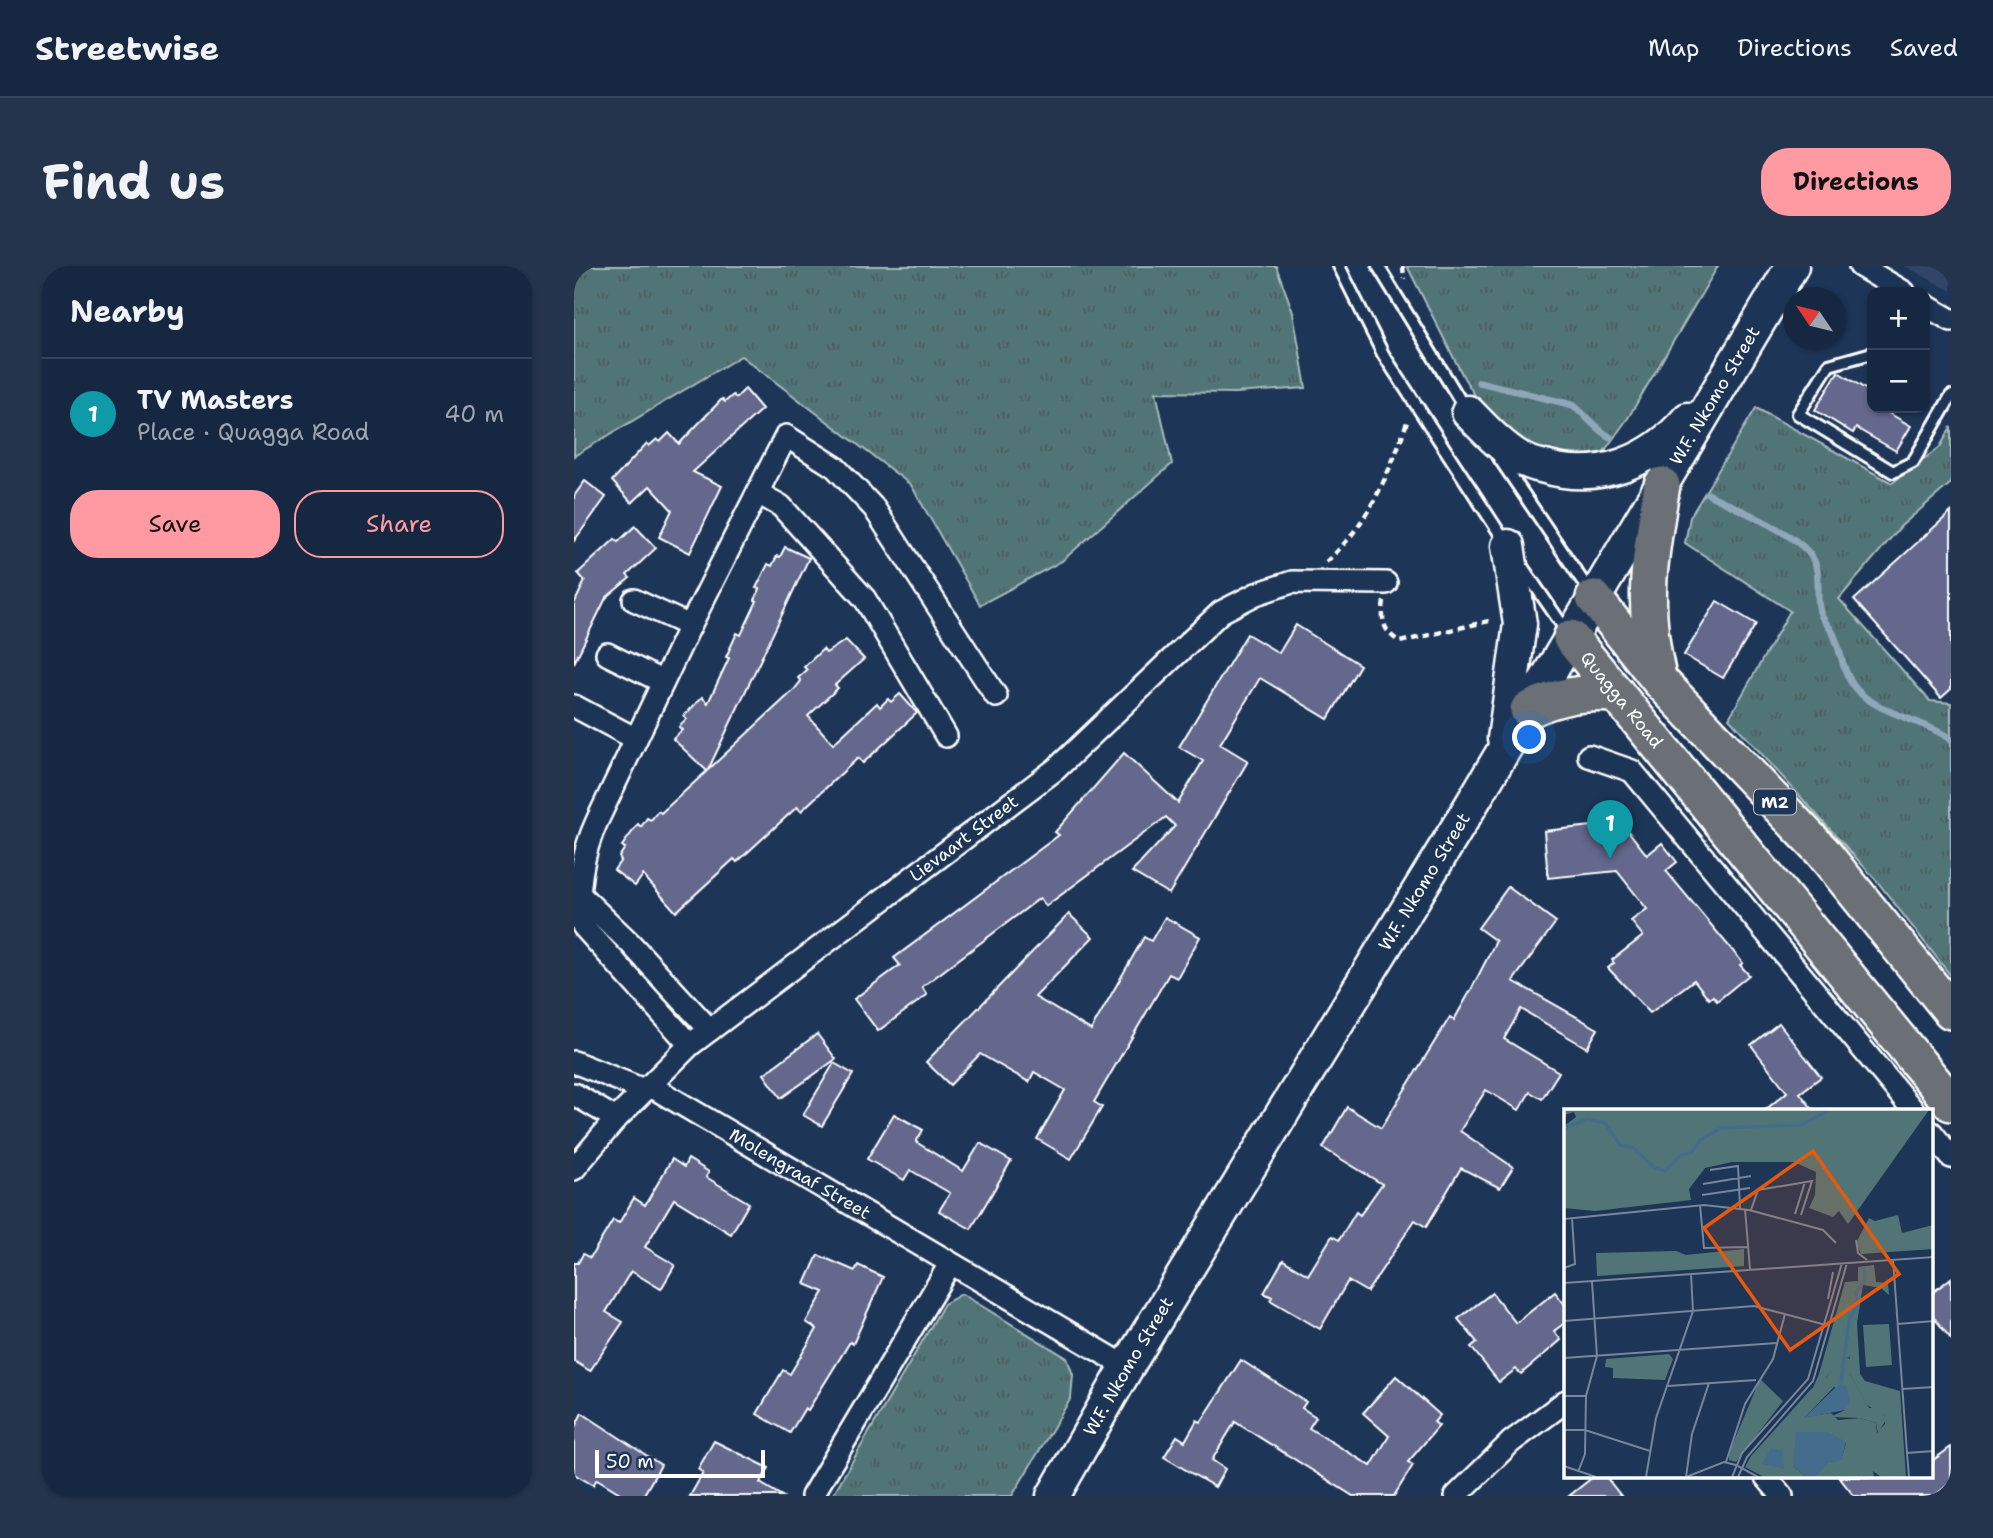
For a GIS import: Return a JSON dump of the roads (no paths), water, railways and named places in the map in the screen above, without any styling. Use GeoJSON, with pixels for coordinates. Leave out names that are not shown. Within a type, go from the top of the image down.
{"type":"FeatureCollection","features":[{"type":"Feature","properties":{"kind":"main road","name":"W.F. Nkomo Street"},"geometry":{"type":"LineString","coordinates":[[1053,1496],[1127,1367],[1502,754],[1792,266]]}},
{"type":"Feature","properties":{"kind":"main road"},"geometry":{"type":"LineString","coordinates":[[1468,412],[1500,444],[1522,460],[1578,473],[1604,470],[1632,463],[1656,450],[1678,432],[1740,356]]}},
{"type":"Feature","properties":{"kind":"main road"},"geometry":{"type":"LineString","coordinates":[[1659,680],[1649,636],[1647,577],[1661,485]]}},
{"type":"Feature","properties":{"kind":"main road"},"geometry":{"type":"LineString","coordinates":[[1502,754],[1519,614],[1508,545]]}},
{"type":"Feature","properties":{"kind":"main road","name":"M2"},"geometry":{"type":"LineString","coordinates":[[1594,598],[1659,680],[1822,851],[1951,1012]]}},
{"type":"Feature","properties":{"kind":"main road","name":"Quagga Road"},"geometry":{"type":"LineString","coordinates":[[1571,638],[1944,1101]]}},
{"type":"Feature","properties":{"kind":"main road"},"geometry":{"type":"LineString","coordinates":[[1528,710],[1554,698],[1575,693],[1617,694]]}},
{"type":"Feature","properties":{"kind":"street"},"geometry":{"type":"LineString","coordinates":[[1860,266],[1896,287]]}},
{"type":"Feature","properties":{"kind":"street"},"geometry":{"type":"LineString","coordinates":[[1930,308],[1951,320]]}},
{"type":"Feature","properties":{"kind":"street"},"geometry":{"type":"LineString","coordinates":[[690,1045],[583,926],[576,906],[576,891],[590,836],[690,626],[786,436],[835,467],[874,508],[996,696]]}},
{"type":"Feature","properties":{"kind":"street"},"geometry":{"type":"LineString","coordinates":[[758,493],[781,506],[865,599],[946,736]]}},
{"type":"Feature","properties":{"kind":"street","name":"Lievaart Street"},"geometry":{"type":"LineString","coordinates":[[574,1169],[617,1119],[690,1045],[1056,769],[1221,612],[1256,594],[1292,582],[1385,583]]}},
{"type":"Feature","properties":{"kind":"street"},"geometry":{"type":"LineString","coordinates":[[634,600],[690,626]]}},
{"type":"Feature","properties":{"kind":"street"},"geometry":{"type":"LineString","coordinates":[[607,654],[663,682]]}},
{"type":"Feature","properties":{"kind":"street"},"geometry":{"type":"LineString","coordinates":[[574,706],[636,739]]}},
{"type":"Feature","properties":{"kind":"street","name":"Quagga Road"},"geometry":{"type":"LineString","coordinates":[[1589,755],[1632,771],[1912,1109]]}},
{"type":"Feature","properties":{"kind":"street"},"geometry":{"type":"LineString","coordinates":[[576,891],[630,943],[710,1030]]}},
{"type":"Feature","properties":{"kind":"street","name":"Molengraaf Street"},"geometry":{"type":"LineString","coordinates":[[574,1062],[647,1087],[1127,1367]]}},
{"type":"Feature","properties":{"kind":"street"},"geometry":{"type":"LineString","coordinates":[[574,1094],[617,1119]]}},
{"type":"Feature","properties":{"kind":"street"},"geometry":{"type":"LineString","coordinates":[[1934,1136],[1951,1157]]}},
{"type":"Feature","properties":{"kind":"street"},"geometry":{"type":"LineString","coordinates":[[812,1496],[950,1264]]}},
{"type":"Feature","properties":{"kind":"street"},"geometry":{"type":"LineString","coordinates":[[1456,1496],[1511,1442],[1564,1402]]}},
{"type":"Feature","properties":{"kind":"street"},"geometry":{"type":"LineString","coordinates":[[1767,1478],[1782,1496]]}},
{"type":"Feature","properties":{"kind":"lane","name":"Quagga Road"},"geometry":{"type":"LineString","coordinates":[[1339,266],[1383,354],[1571,638]]}},
{"type":"Feature","properties":{"kind":"lane","name":"M2"},"geometry":{"type":"LineString","coordinates":[[1378,266],[1468,412],[1594,598]]}},
{"type":"Feature","properties":{"kind":"lane"},"geometry":{"type":"LineString","coordinates":[[1867,354],[1829,365],[1798,414],[1893,472],[1913,462],[1951,396]]}},
{"type":"Feature","properties":{"kind":"waterway"},"geometry":{"type":"LineString","coordinates":[[1479,382],[1573,405],[1610,437]]}},
{"type":"Feature","properties":{"kind":"waterway"},"geometry":{"type":"LineString","coordinates":[[1708,494],[1781,531],[1795,540],[1813,559],[1817,572],[1820,612],[1834,635],[1845,670],[1856,689],[1888,711],[1951,739]]}},
{"type":"Feature","properties":{"kind":"place","name":"TV Masters"},"geometry":{"type":"Point","coordinates":[1610,858]}}]}
